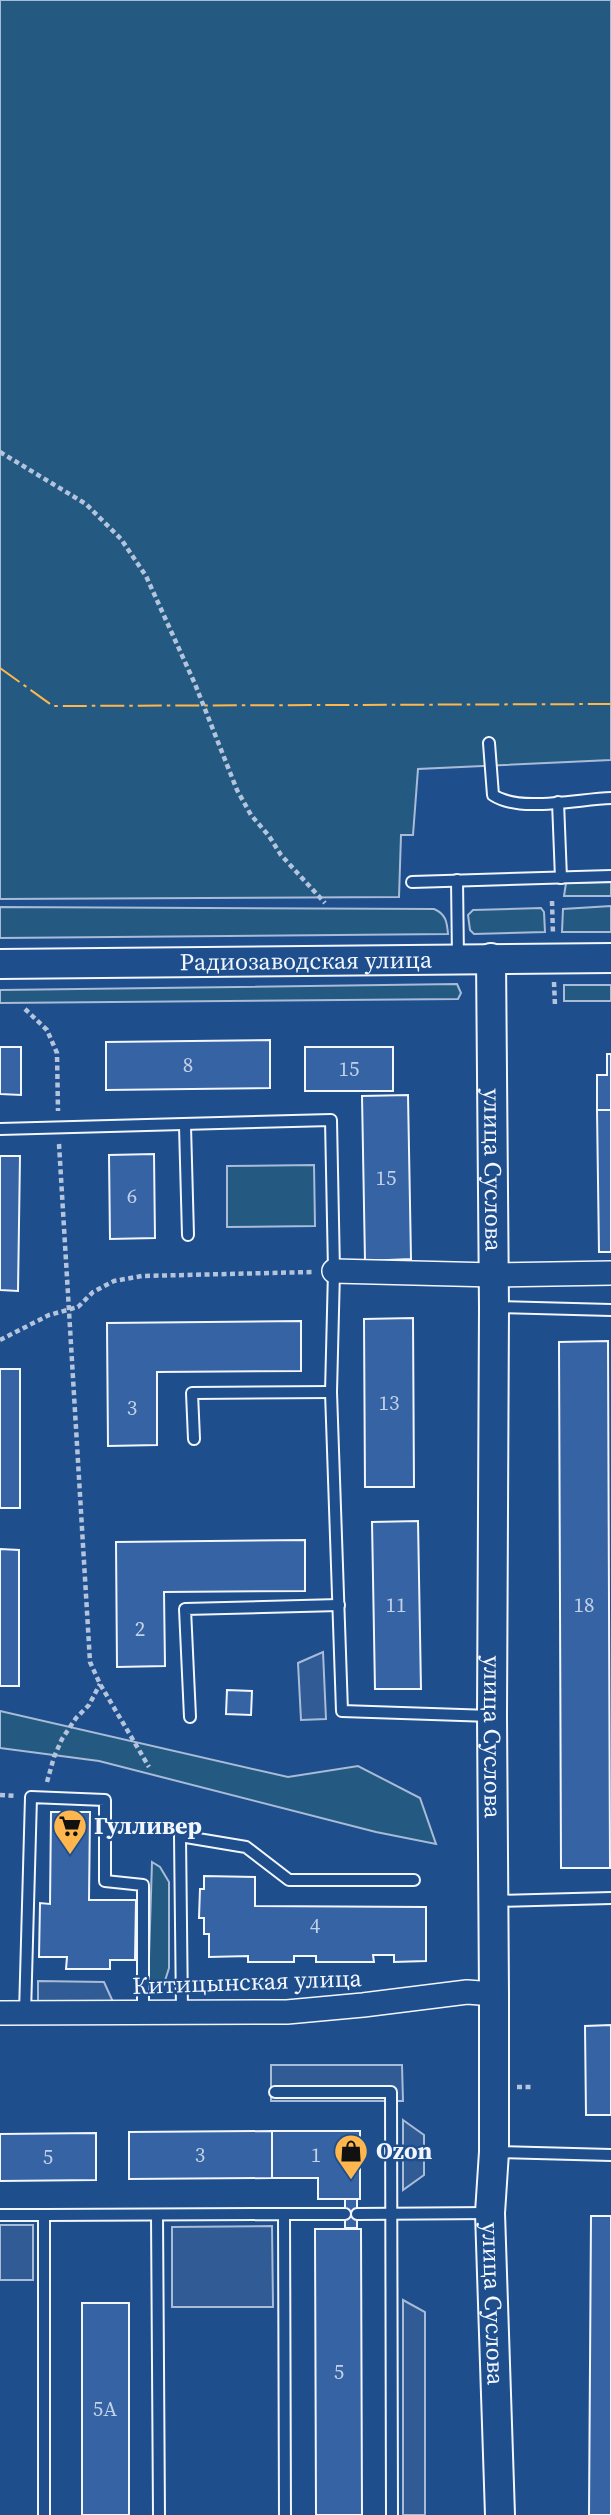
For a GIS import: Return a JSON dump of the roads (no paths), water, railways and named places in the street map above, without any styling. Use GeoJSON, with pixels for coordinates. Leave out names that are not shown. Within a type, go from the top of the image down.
{"type":"FeatureCollection","features":[{"type":"Feature","properties":{"kind":"street","name":"улица Суслова"},"geometry":{"type":"LineString","coordinates":[[491,958],[494,1275],[494,2152],[490,2213],[500,2515]]}},
{"type":"Feature","properties":{"kind":"street","name":"Радиозаводская улица"},"geometry":{"type":"LineString","coordinates":[[0,964],[611,958]]}},
{"type":"Feature","properties":{"kind":"street"},"geometry":{"type":"LineString","coordinates":[[334,1271],[494,1275],[611,1273]]}},
{"type":"Feature","properties":{"kind":"street","name":"Китицынская улица"},"geometry":{"type":"LineString","coordinates":[[0,2013],[287,2012],[467,1992],[494,1994]]}},
{"type":"Feature","properties":{"kind":"lane"},"geometry":{"type":"LineString","coordinates":[[489,743],[492,795],[502,801],[532,804],[611,798]]}},
{"type":"Feature","properties":{"kind":"lane"},"geometry":{"type":"LineString","coordinates":[[558,802],[561,878]]}},
{"type":"Feature","properties":{"kind":"lane"},"geometry":{"type":"LineString","coordinates":[[412,881],[611,876]]}},
{"type":"Feature","properties":{"kind":"lane"},"geometry":{"type":"LineString","coordinates":[[457,880],[458,959]]}},
{"type":"Feature","properties":{"kind":"lane"},"geometry":{"type":"LineString","coordinates":[[0,1129],[331,1120],[334,1271],[331,1392],[342,1711],[492,1716]]}},
{"type":"Feature","properties":{"kind":"lane"},"geometry":{"type":"LineString","coordinates":[[185,1126],[188,1235]]}},
{"type":"Feature","properties":{"kind":"lane"},"geometry":{"type":"LineString","coordinates":[[494,1307],[611,1310]]}},
{"type":"Feature","properties":{"kind":"lane"},"geometry":{"type":"LineString","coordinates":[[194,1439],[192,1393],[331,1392]]}},
{"type":"Feature","properties":{"kind":"lane"},"geometry":{"type":"LineString","coordinates":[[190,1717],[185,1609],[339,1605]]}},
{"type":"Feature","properties":{"kind":"lane"},"geometry":{"type":"LineString","coordinates":[[25,2013],[31,1797],[105,1800],[105,1881],[143,1885],[142,2012]]}},
{"type":"Feature","properties":{"kind":"lane"},"geometry":{"type":"LineString","coordinates":[[183,2012],[180,1836],[246,1847],[289,1880],[414,1880]]}},
{"type":"Feature","properties":{"kind":"lane"},"geometry":{"type":"LineString","coordinates":[[494,1901],[611,1898]]}},
{"type":"Feature","properties":{"kind":"lane"},"geometry":{"type":"LineString","coordinates":[[275,2092],[391,2092],[392,2515]]}},
{"type":"Feature","properties":{"kind":"lane"},"geometry":{"type":"LineString","coordinates":[[494,2152],[611,2155]]}},
{"type":"Feature","properties":{"kind":"lane"},"geometry":{"type":"LineString","coordinates":[[0,2215],[490,2213]]}},
{"type":"Feature","properties":{"kind":"lane"},"geometry":{"type":"LineString","coordinates":[[284,2214],[285,2515]]}},
{"type":"Feature","properties":{"kind":"lane"},"geometry":{"type":"LineString","coordinates":[[44,2215],[44,2515]]}},
{"type":"Feature","properties":{"kind":"lane"},"geometry":{"type":"LineString","coordinates":[[157,2215],[159,2515]]}},
{"type":"Feature","properties":{"kind":"place","name":"Гулливер"},"geometry":{"type":"Point","coordinates":[70,1856]}},
{"type":"Feature","properties":{"kind":"place","name":"Ozon"},"geometry":{"type":"Point","coordinates":[351,2181]}}]}
